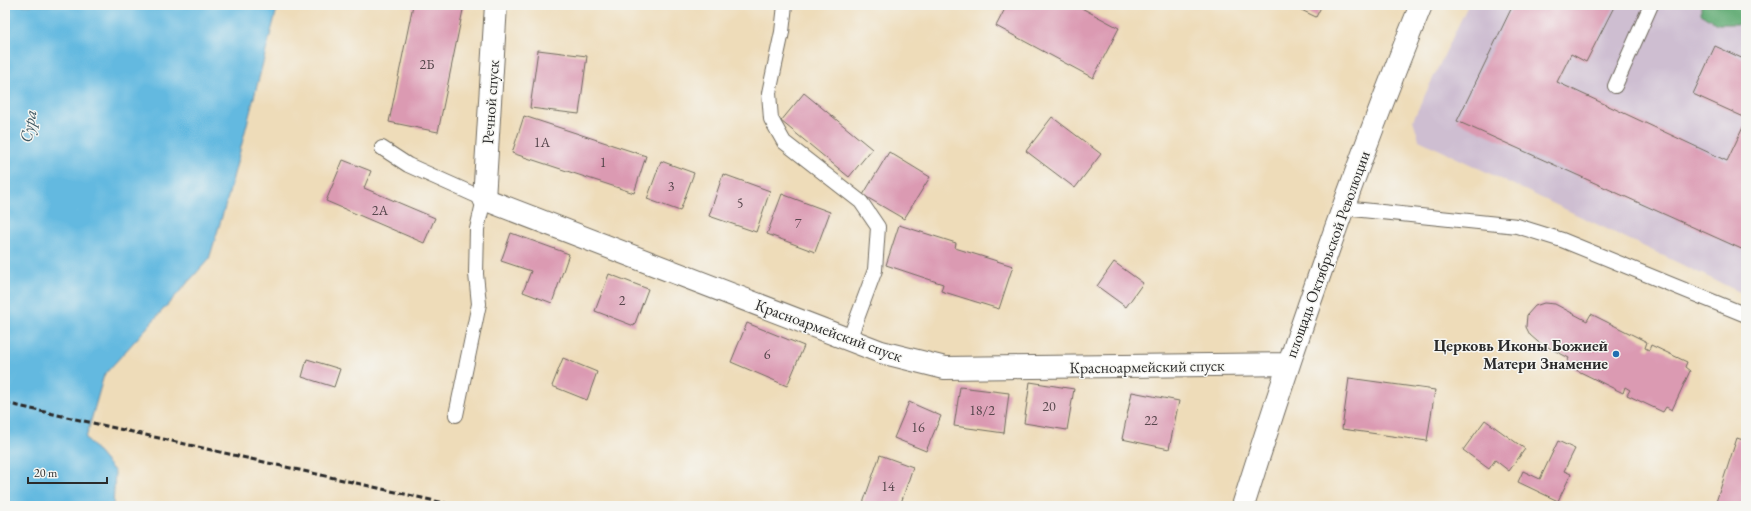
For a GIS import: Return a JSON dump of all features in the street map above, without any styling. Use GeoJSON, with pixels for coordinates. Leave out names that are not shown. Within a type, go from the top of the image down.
{"type":"FeatureCollection","features":[{"type":"Feature","properties":{"kind":"street","name":"Речной спуск"},"geometry":{"type":"LineString","coordinates":[[484,199],[496,5]]}},
{"type":"Feature","properties":{"kind":"street","name":"площадь Октябрьской Революции"},"geometry":{"type":"LineString","coordinates":[[1243,506],[1288,364],[1343,208],[1397,64],[1421,5]]}},
{"type":"Feature","properties":{"kind":"street","name":"Красноармейский спуск"},"geometry":{"type":"LineString","coordinates":[[484,199],[881,352],[945,368],[1288,364]]}},
{"type":"Feature","properties":{"kind":"lane"},"geometry":{"type":"LineString","coordinates":[[785,5],[782,32],[769,93],[771,119],[784,142],[861,202],[878,227],[875,270],[849,340]]}},
{"type":"Feature","properties":{"kind":"lane"},"geometry":{"type":"LineString","coordinates":[[1615,86],[1651,5]]}},
{"type":"Feature","properties":{"kind":"lane"},"geometry":{"type":"LineString","coordinates":[[382,148],[408,165],[484,199],[477,229],[476,274],[480,304],[456,415]]}},
{"type":"Feature","properties":{"kind":"lane"},"geometry":{"type":"LineString","coordinates":[[1343,208],[1517,226],[1562,240],[1746,315]]}},
{"type":"Feature","properties":{"kind":"shaded area"},"geometry":{"type":"Polygon","coordinates":[[[1468,5],[1746,5],[1746,295],[1419,140],[1413,120],[1468,5]]]}},
{"type":"Feature","properties":{"kind":"green space"},"geometry":{"type":"Polygon","coordinates":[[[1701,5],[1746,5],[1746,27],[1742,24],[1718,24],[1701,14],[1701,5]]]}},
{"type":"Feature","properties":{"kind":"water","name":"Сура"},"geometry":{"type":"Polygon","coordinates":[[[5,5],[278,5],[228,197],[209,259],[104,375],[86,438],[115,472],[113,506],[5,506],[5,5]]]}},
{"type":"Feature","properties":{"kind":"building"},"geometry":{"type":"Polygon","coordinates":[[[413,5],[464,5],[438,132],[389,122],[413,5]]]}},
{"type":"Feature","properties":{"kind":"building"},"geometry":{"type":"Polygon","coordinates":[[[1007,5],[1076,5],[1119,28],[1093,78],[996,26],[1007,5]]]}},
{"type":"Feature","properties":{"kind":"building"},"geometry":{"type":"Polygon","coordinates":[[[1291,5],[1322,5],[1316,17],[1291,5]]]}},
{"type":"Feature","properties":{"kind":"building"},"geometry":{"type":"Polygon","coordinates":[[[1513,5],[1615,5],[1586,62],[1571,54],[1557,82],[1727,161],[1746,121],[1746,251],[1457,121],[1513,5]]]}},
{"type":"Feature","properties":{"kind":"building"},"geometry":{"type":"Polygon","coordinates":[[[1715,46],[1746,60],[1746,118],[1693,94],[1715,46]]]}},
{"type":"Feature","properties":{"kind":"building"},"geometry":{"type":"Polygon","coordinates":[[[538,50],[587,56],[579,114],[530,108],[538,50]]]}},
{"type":"Feature","properties":{"kind":"building"},"geometry":{"type":"Polygon","coordinates":[[[804,93],[872,149],[849,177],[781,121],[804,93]]]}},
{"type":"Feature","properties":{"kind":"building"},"geometry":{"type":"Polygon","coordinates":[[[524,116],[646,156],[634,193],[512,153],[524,116]]]}},
{"type":"Feature","properties":{"kind":"building"},"geometry":{"type":"Polygon","coordinates":[[[1052,117],[1101,154],[1075,188],[1026,151],[1052,117]]]}},
{"type":"Feature","properties":{"kind":"building"},"geometry":{"type":"Polygon","coordinates":[[[889,152],[930,177],[904,219],[863,195],[889,152]]]}},
{"type":"Feature","properties":{"kind":"building"},"geometry":{"type":"Polygon","coordinates":[[[343,160],[371,171],[364,188],[435,218],[424,243],[326,201],[343,160]]]}},
{"type":"Feature","properties":{"kind":"building"},"geometry":{"type":"Polygon","coordinates":[[[661,161],[694,173],[680,211],[647,199],[661,161]]]}},
{"type":"Feature","properties":{"kind":"building"},"geometry":{"type":"Polygon","coordinates":[[[723,174],[770,191],[756,232],[709,216],[723,174]]]}},
{"type":"Feature","properties":{"kind":"building"},"geometry":{"type":"Polygon","coordinates":[[[782,194],[830,212],[815,252],[767,234],[782,194]]]}},
{"type":"Feature","properties":{"kind":"building"},"geometry":{"type":"Polygon","coordinates":[[[899,225],[956,243],[955,248],[1013,266],[999,309],[941,291],[943,284],[886,265],[899,225]]]}},
{"type":"Feature","properties":{"kind":"building"},"geometry":{"type":"Polygon","coordinates":[[[511,233],[569,254],[552,303],[523,292],[531,271],[501,261],[511,233]]]}},
{"type":"Feature","properties":{"kind":"building"},"geometry":{"type":"Polygon","coordinates":[[[1114,262],[1143,283],[1126,307],[1097,286],[1114,262]]]}},
{"type":"Feature","properties":{"kind":"building"},"geometry":{"type":"Polygon","coordinates":[[[609,274],[648,289],[634,326],[595,311],[609,274]]]}},
{"type":"Feature","properties":{"kind":"building","name":"Церковь Иконы Божией Матери Знамение"},"geometry":{"type":"Polygon","coordinates":[[[1544,303],[1555,304],[1587,321],[1591,314],[1647,342],[1645,348],[1649,350],[1651,345],[1687,362],[1685,367],[1690,371],[1672,410],[1666,407],[1663,412],[1627,395],[1630,390],[1625,387],[1623,393],[1566,365],[1569,358],[1538,342],[1530,335],[1526,327],[1527,315],[1535,306],[1544,303]]]}},
{"type":"Feature","properties":{"kind":"building"},"geometry":{"type":"Polygon","coordinates":[[[747,323],[804,346],[787,386],[731,362],[747,323]]]}},
{"type":"Feature","properties":{"kind":"building"},"geometry":{"type":"Polygon","coordinates":[[[563,358],[597,372],[587,400],[552,386],[563,358]]]}},
{"type":"Feature","properties":{"kind":"building"},"geometry":{"type":"Polygon","coordinates":[[[307,359],[340,369],[334,387],[302,377],[307,359]]]}},
{"type":"Feature","properties":{"kind":"building"},"geometry":{"type":"Polygon","coordinates":[[[1349,378],[1435,390],[1427,441],[1342,429],[1349,378]]]}},
{"type":"Feature","properties":{"kind":"building"},"geometry":{"type":"Polygon","coordinates":[[[1030,382],[1074,389],[1067,430],[1024,423],[1030,382]]]}},
{"type":"Feature","properties":{"kind":"building"},"geometry":{"type":"Polygon","coordinates":[[[960,387],[1009,393],[1004,433],[954,426],[960,387]]]}},
{"type":"Feature","properties":{"kind":"building"},"geometry":{"type":"Polygon","coordinates":[[[1132,392],[1179,401],[1169,449],[1122,439],[1132,392]]]}},
{"type":"Feature","properties":{"kind":"building"},"geometry":{"type":"Polygon","coordinates":[[[909,402],[941,416],[926,451],[894,438],[909,402]]]}},
{"type":"Feature","properties":{"kind":"building"},"geometry":{"type":"Polygon","coordinates":[[[1485,420],[1525,449],[1509,471],[1495,460],[1489,469],[1463,450],[1485,420]]]}},
{"type":"Feature","properties":{"kind":"building"},"geometry":{"type":"Polygon","coordinates":[[[1737,438],[1746,441],[1746,506],[1715,505],[1737,438]]]}},
{"type":"Feature","properties":{"kind":"building"},"geometry":{"type":"Polygon","coordinates":[[[1558,441],[1575,449],[1564,471],[1571,474],[1558,501],[1518,482],[1523,471],[1540,479],[1558,441]]]}},
{"type":"Feature","properties":{"kind":"building"},"geometry":{"type":"Polygon","coordinates":[[[880,455],[913,467],[900,506],[862,506],[880,455]]]}},
{"type":"Feature","properties":{"kind":"railway"},"geometry":{"type":"LineString","coordinates":[[5,403],[457,506]]}},
{"type":"Feature","properties":{"kind":"place","name":"Церковь Иконы Божией Матери Знамение"},"geometry":{"type":"Point","coordinates":[1616,354]}}]}
